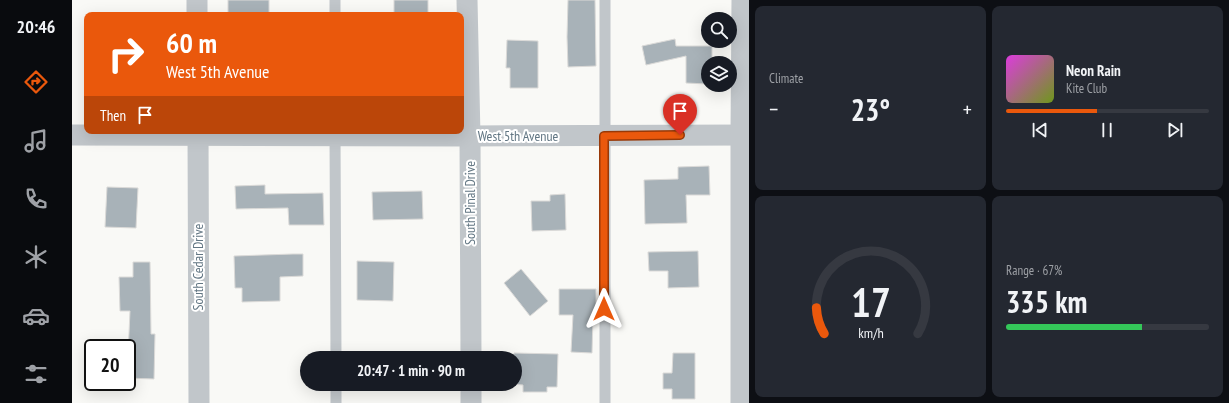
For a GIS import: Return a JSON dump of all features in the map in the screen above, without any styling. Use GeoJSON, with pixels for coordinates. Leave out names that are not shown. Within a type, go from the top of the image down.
{"type":"FeatureCollection","features":[{"type":"Feature","properties":{"kind":"street"},"geometry":{"type":"LineString","coordinates":[[197,0],[197,12]]}},
{"type":"Feature","properties":{"kind":"street","name":"South Pinal Drive"},"geometry":{"type":"LineString","coordinates":[[467,0],[470,136],[471,351]]}},
{"type":"Feature","properties":{"kind":"street"},"geometry":{"type":"LineString","coordinates":[[741,403],[745,135],[742,0]]}},
{"type":"Feature","properties":{"kind":"street","name":"West 5th Avenue"},"geometry":{"type":"LineString","coordinates":[[72,135],[135,134]]}},
{"type":"Feature","properties":{"kind":"street","name":"South Cedar Drive"},"geometry":{"type":"LineString","coordinates":[[198,134],[199,403]]}},
{"type":"Feature","properties":{"kind":"street","name":"West 5th Avenue"},"geometry":{"type":"LineString","coordinates":[[380,134],[470,136],[745,135]]}},
{"type":"Feature","properties":{"kind":"street"},"geometry":{"type":"LineString","coordinates":[[471,391],[471,403]]}},
{"type":"Feature","properties":{"kind":"lane"},"geometry":{"type":"LineString","coordinates":[[335,0],[335,12]]}},
{"type":"Feature","properties":{"kind":"lane"},"geometry":{"type":"LineString","coordinates":[[605,0],[605,403]]}},
{"type":"Feature","properties":{"kind":"lane"},"geometry":{"type":"LineString","coordinates":[[335,134],[336,351]]}},
{"type":"Feature","properties":{"kind":"lane"},"geometry":{"type":"LineString","coordinates":[[336,391],[336,403]]}},
{"type":"Feature","properties":{"kind":"building"},"geometry":{"type":"Polygon","coordinates":[[[228,0],[269,0],[269,12],[228,12],[228,0]]]}},
{"type":"Feature","properties":{"kind":"building"},"geometry":{"type":"Polygon","coordinates":[[[394,0],[428,0],[428,12],[394,12],[394,0]]]}},
{"type":"Feature","properties":{"kind":"building"},"geometry":{"type":"Polygon","coordinates":[[[568,0],[595,0],[596,66],[568,67],[568,0]]]}},
{"type":"Feature","properties":{"kind":"building"},"geometry":{"type":"Polygon","coordinates":[[[675,39],[676,46],[701,46],[701,48],[712,48],[712,56],[701,56],[701,84],[686,83],[686,56],[646,65],[642,46],[675,39]]]}},
{"type":"Feature","properties":{"kind":"building"},"geometry":{"type":"Polygon","coordinates":[[[507,40],[538,41],[538,88],[510,88],[510,68],[506,68],[507,40]]]}},
{"type":"Feature","properties":{"kind":"building"},"geometry":{"type":"Polygon","coordinates":[[[709,166],[710,195],[686,195],[687,223],[645,224],[644,180],[678,179],[678,167],[709,166]]]}},
{"type":"Feature","properties":{"kind":"building"},"geometry":{"type":"Polygon","coordinates":[[[265,185],[265,194],[323,193],[324,225],[289,225],[288,208],[236,209],[235,186],[265,185]]]}},
{"type":"Feature","properties":{"kind":"building"},"geometry":{"type":"Polygon","coordinates":[[[107,187],[138,188],[136,228],[105,227],[107,187]]]}},
{"type":"Feature","properties":{"kind":"building"},"geometry":{"type":"Polygon","coordinates":[[[422,191],[423,219],[373,220],[372,192],[422,191]]]}},
{"type":"Feature","properties":{"kind":"building"},"geometry":{"type":"Polygon","coordinates":[[[565,194],[566,230],[532,231],[531,201],[550,201],[550,195],[565,194]]]}},
{"type":"Feature","properties":{"kind":"building"},"geometry":{"type":"Polygon","coordinates":[[[698,251],[699,287],[668,288],[668,271],[649,271],[648,252],[698,251]]]}},
{"type":"Feature","properties":{"kind":"building"},"geometry":{"type":"Polygon","coordinates":[[[303,254],[303,276],[280,277],[280,301],[242,302],[242,288],[235,288],[234,256],[303,254]]]}},
{"type":"Feature","properties":{"kind":"building"},"geometry":{"type":"Polygon","coordinates":[[[357,261],[394,262],[393,301],[357,300],[357,261]]]}},
{"type":"Feature","properties":{"kind":"building"},"geometry":{"type":"Polygon","coordinates":[[[133,262],[150,262],[151,334],[155,334],[154,379],[136,378],[136,339],[129,339],[130,311],[120,311],[119,277],[133,277],[133,262]]]}},
{"type":"Feature","properties":{"kind":"building"},"geometry":{"type":"Polygon","coordinates":[[[521,269],[548,301],[530,316],[504,283],[521,269]]]}},
{"type":"Feature","properties":{"kind":"building"},"geometry":{"type":"Polygon","coordinates":[[[559,289],[596,289],[596,316],[593,315],[592,353],[571,352],[573,315],[559,315],[559,289]]]}},
{"type":"Feature","properties":{"kind":"building"},"geometry":{"type":"Polygon","coordinates":[[[522,353],[558,354],[557,387],[547,387],[547,392],[523,392],[522,353]]]}},
{"type":"Feature","properties":{"kind":"building"},"geometry":{"type":"Polygon","coordinates":[[[673,353],[695,353],[695,399],[672,399],[672,389],[663,389],[663,373],[672,373],[673,353]]]}},
{"type":"Feature","properties":{"kind":"route"},"geometry":{"type":"LineString","coordinates":[[604,309],[604,136],[680,135]]}}]}
